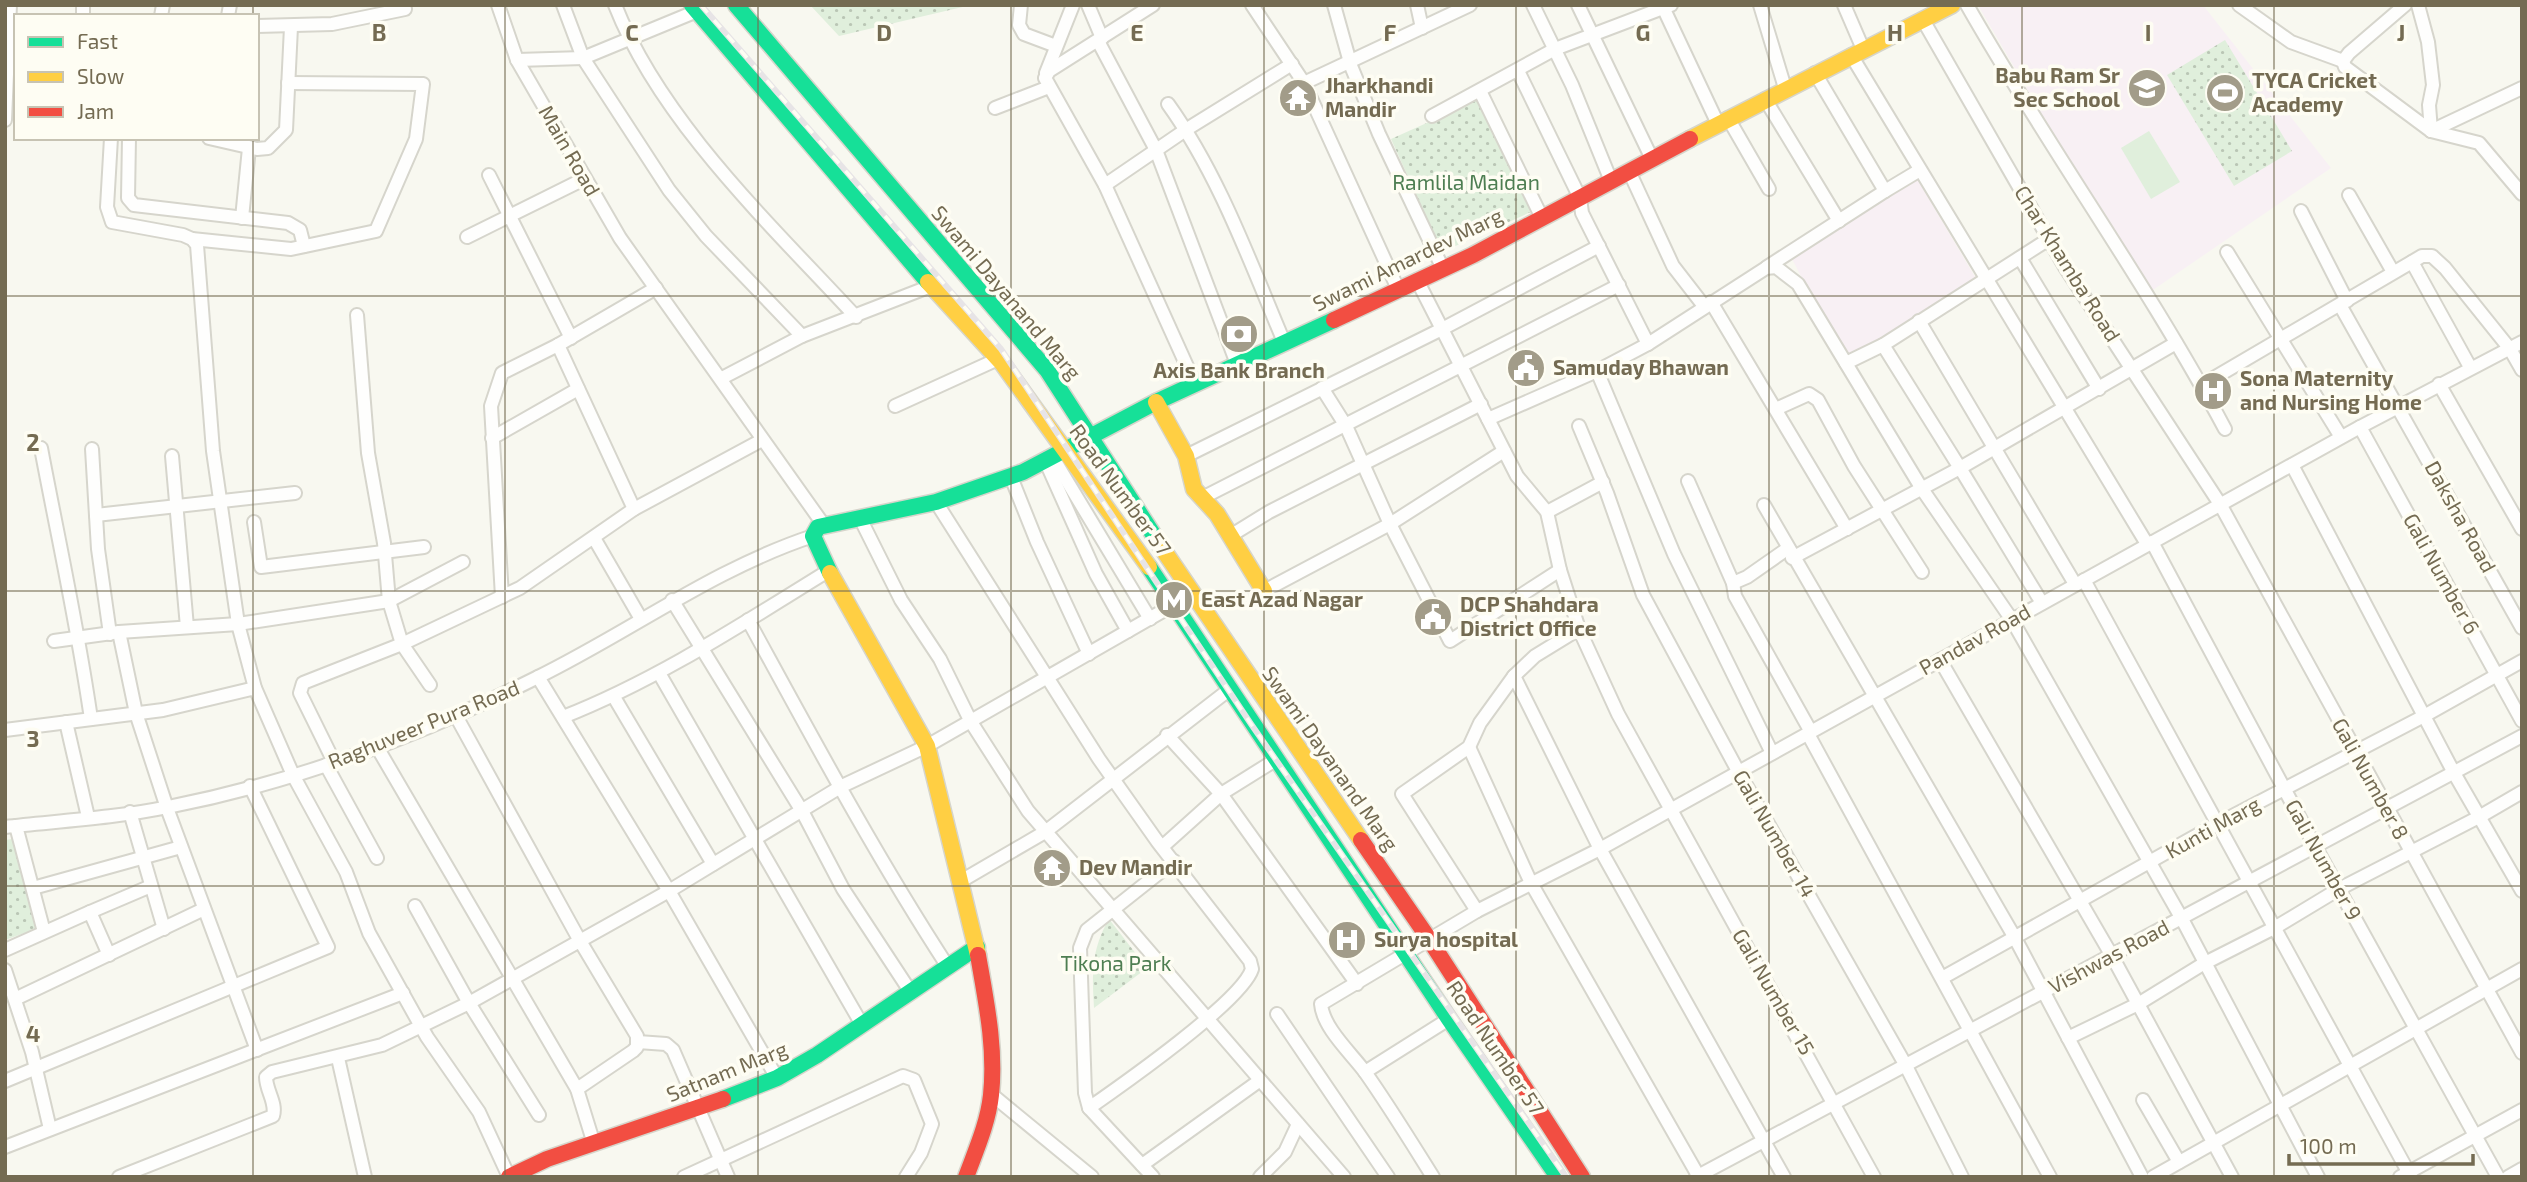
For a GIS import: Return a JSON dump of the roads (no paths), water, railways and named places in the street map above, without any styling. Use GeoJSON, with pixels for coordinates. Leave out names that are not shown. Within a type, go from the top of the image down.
{"type":"FeatureCollection","features":[{"type":"Feature","properties":{"kind":"main road","name":"Swami Dayanand Marg"},"geometry":{"type":"LineString","coordinates":[[736,5],[1047,370],[1186,586],[1434,936]]}},
{"type":"Feature","properties":{"kind":"main road","name":"Swami Amardev Marg"},"geometry":{"type":"LineString","coordinates":[[1054,455],[1156,402],[1443,269],[1785,88],[1931,13],[1952,5]]}},
{"type":"Feature","properties":{"kind":"main road","name":"Road Number 57"},"geometry":{"type":"LineString","coordinates":[[695,8],[931,286],[998,359],[1054,455],[1175,604],[1405,953],[1558,1177]]}},
{"type":"Feature","properties":{"kind":"main road"},"geometry":{"type":"LineString","coordinates":[[1156,402],[1186,456],[1194,489],[1217,514],[1264,591]]}},
{"type":"Feature","properties":{"kind":"main road"},"geometry":{"type":"LineString","coordinates":[[966,1177],[985,1125],[990,1094],[992,1042],[977,947],[927,746],[828,571],[818,530],[936,502],[1011,477],[1054,455]]}},
{"type":"Feature","properties":{"kind":"main road","name":"Road Number 57"},"geometry":{"type":"LineString","coordinates":[[1434,936],[1582,1177]]}},
{"type":"Feature","properties":{"kind":"main road","name":"Satnam Marg"},"geometry":{"type":"LineString","coordinates":[[509,1177],[547,1159],[699,1109],[777,1078],[817,1055],[977,947]]}},
{"type":"Feature","properties":{"kind":"street"},"geometry":{"type":"LineString","coordinates":[[5,122],[10,5]]}},
{"type":"Feature","properties":{"kind":"street","name":"Main Road"},"geometry":{"type":"LineString","coordinates":[[498,5],[517,60],[584,179],[656,288],[722,378],[818,530]]}},
{"type":"Feature","properties":{"kind":"street"},"geometry":{"type":"LineString","coordinates":[[563,5],[583,58],[684,208],[706,236],[803,336]]}},
{"type":"Feature","properties":{"kind":"street"},"geometry":{"type":"LineString","coordinates":[[615,5],[629,41],[711,160],[856,317]]}},
{"type":"Feature","properties":{"kind":"street"},"geometry":{"type":"LineString","coordinates":[[1021,5],[1019,25],[1024,34],[1056,46]]}},
{"type":"Feature","properties":{"kind":"street"},"geometry":{"type":"LineString","coordinates":[[1073,5],[1056,46],[1047,81],[1105,185],[1195,384]]}},
{"type":"Feature","properties":{"kind":"street"},"geometry":{"type":"LineString","coordinates":[[1088,5],[1100,39],[1156,150],[1237,364]]}},
{"type":"Feature","properties":{"kind":"street"},"geometry":{"type":"LineString","coordinates":[[995,108],[1047,81],[1135,10],[1153,5]]}},
{"type":"Feature","properties":{"kind":"street"},"geometry":{"type":"LineString","coordinates":[[1252,5],[1304,83],[1398,289]]}},
{"type":"Feature","properties":{"kind":"street"},"geometry":{"type":"LineString","coordinates":[[1334,5],[1350,62],[1379,134],[1443,269]]}},
{"type":"Feature","properties":{"kind":"street"},"geometry":{"type":"LineString","coordinates":[[1417,5],[1422,28]]}},
{"type":"Feature","properties":{"kind":"street"},"geometry":{"type":"LineString","coordinates":[[1304,83],[1470,5]]}},
{"type":"Feature","properties":{"kind":"street"},"geometry":{"type":"LineString","coordinates":[[1533,5],[1555,49],[1611,181]]}},
{"type":"Feature","properties":{"kind":"street"},"geometry":{"type":"LineString","coordinates":[[1578,5],[1652,159]]}},
{"type":"Feature","properties":{"kind":"street"},"geometry":{"type":"LineString","coordinates":[[1760,5],[1785,88]]}},
{"type":"Feature","properties":{"kind":"street","name":"Gali Number 9"},"geometry":{"type":"LineString","coordinates":[[1844,5],[1857,52],[1920,170],[2063,410],[2150,543],[2498,1177]]}},
{"type":"Feature","properties":{"kind":"street"},"geometry":{"type":"LineString","coordinates":[[1967,5],[2000,63],[2078,183],[2202,385],[2225,429]]}},
{"type":"Feature","properties":{"kind":"street"},"geometry":{"type":"LineString","coordinates":[[2239,5],[2291,42],[2343,61],[2357,77],[2431,131],[2479,143],[2522,194]]}},
{"type":"Feature","properties":{"kind":"street"},"geometry":{"type":"LineString","coordinates":[[2343,61],[2405,5]]}},
{"type":"Feature","properties":{"kind":"street"},"geometry":{"type":"LineString","coordinates":[[2418,5],[2428,42],[2433,85],[2429,105],[2431,131]]}},
{"type":"Feature","properties":{"kind":"street"},"geometry":{"type":"LineString","coordinates":[[1432,116],[1555,49],[1666,6],[1723,121],[1769,190]]}},
{"type":"Feature","properties":{"kind":"street"},"geometry":{"type":"LineString","coordinates":[[517,60],[583,58],[629,41],[695,8]]}},
{"type":"Feature","properties":{"kind":"street"},"geometry":{"type":"LineString","coordinates":[[259,26],[332,24],[405,9]]}},
{"type":"Feature","properties":{"kind":"street","name":"Char Khamba Road"},"geometry":{"type":"LineString","coordinates":[[1931,13],[2049,239],[2220,504]]}},
{"type":"Feature","properties":{"kind":"street"},"geometry":{"type":"LineString","coordinates":[[217,140],[249,148],[268,148],[286,130],[291,27]]}},
{"type":"Feature","properties":{"kind":"street"},"geometry":{"type":"LineString","coordinates":[[1105,185],[1186,129],[1292,64]]}},
{"type":"Feature","properties":{"kind":"street"},"geometry":{"type":"LineString","coordinates":[[1518,71],[1580,198],[1582,213],[1648,344]]}},
{"type":"Feature","properties":{"kind":"street"},"geometry":{"type":"LineString","coordinates":[[1815,73],[1885,191]]}},
{"type":"Feature","properties":{"kind":"street"},"geometry":{"type":"LineString","coordinates":[[111,140],[107,207],[112,222],[192,239],[291,249],[376,231],[416,139],[423,85],[288,83]]}},
{"type":"Feature","properties":{"kind":"street"},"geometry":{"type":"LineString","coordinates":[[2431,131],[2522,88]]}},
{"type":"Feature","properties":{"kind":"street"},"geometry":{"type":"LineString","coordinates":[[1480,91],[1542,218]]}},
{"type":"Feature","properties":{"kind":"street"},"geometry":{"type":"LineString","coordinates":[[1765,99],[1839,221]]}},
{"type":"Feature","properties":{"kind":"street"},"geometry":{"type":"LineString","coordinates":[[1168,104],[1186,129],[1284,342]]}},
{"type":"Feature","properties":{"kind":"street"},"geometry":{"type":"LineString","coordinates":[[128,140],[128,198],[134,205],[288,223],[300,230],[304,246]]}},
{"type":"Feature","properties":{"kind":"street"},"geometry":{"type":"LineString","coordinates":[[242,218],[249,148]]}},
{"type":"Feature","properties":{"kind":"street"},"geometry":{"type":"LineString","coordinates":[[1488,419],[1597,371],[1648,344],[1920,170]]}},
{"type":"Feature","properties":{"kind":"street"},"geometry":{"type":"LineString","coordinates":[[1629,171],[1673,266],[1708,304],[1778,408],[1847,529]]}},
{"type":"Feature","properties":{"kind":"street"},"geometry":{"type":"LineString","coordinates":[[489,174],[571,338]]}},
{"type":"Feature","properties":{"kind":"street"},"geometry":{"type":"LineString","coordinates":[[467,237],[584,179]]}},
{"type":"Feature","properties":{"kind":"street"},"geometry":{"type":"LineString","coordinates":[[2349,195],[2393,272]]}},
{"type":"Feature","properties":{"kind":"street","name":"Daksha Road"},"geometry":{"type":"LineString","coordinates":[[2301,211],[2344,303],[2398,406],[2522,628]]}},
{"type":"Feature","properties":{"kind":"street"},"geometry":{"type":"LineString","coordinates":[[192,239],[198,256],[220,503],[238,624],[256,688],[293,775],[346,872],[369,933],[422,1028],[479,1112],[509,1177]]}},
{"type":"Feature","properties":{"kind":"street"},"geometry":{"type":"LineString","coordinates":[[1846,363],[1883,345],[2049,239]]}},
{"type":"Feature","properties":{"kind":"street"},"geometry":{"type":"LineString","coordinates":[[1186,456],[1442,329],[1599,246]]}},
{"type":"Feature","properties":{"kind":"street"},"geometry":{"type":"LineString","coordinates":[[2227,252],[2341,437]]}},
{"type":"Feature","properties":{"kind":"street"},"geometry":{"type":"LineString","coordinates":[[2202,385],[2423,256],[2432,256],[2438,261],[2516,346],[2522,370]]}},
{"type":"Feature","properties":{"kind":"street"},"geometry":{"type":"LineString","coordinates":[[2020,258],[2099,388]]}},
{"type":"Feature","properties":{"kind":"street"},"geometry":{"type":"LineString","coordinates":[[2412,261],[2470,367]]}},
{"type":"Feature","properties":{"kind":"street"},"geometry":{"type":"LineString","coordinates":[[1766,268],[1776,267],[1798,284],[1922,489],[2012,620],[2148,864],[2182,919],[2203,964],[2282,1104],[2318,1177]]}},
{"type":"Feature","properties":{"kind":"street"},"geometry":{"type":"LineString","coordinates":[[1418,280],[1517,476],[1547,512],[1603,482]]}},
{"type":"Feature","properties":{"kind":"street"},"geometry":{"type":"LineString","coordinates":[[1202,498],[1619,285]]}},
{"type":"Feature","properties":{"kind":"street"},"geometry":{"type":"LineString","coordinates":[[722,378],[803,336],[931,286]]}},
{"type":"Feature","properties":{"kind":"street"},"geometry":{"type":"LineString","coordinates":[[502,597],[491,406],[502,373],[571,338],[656,288]]}},
{"type":"Feature","properties":{"kind":"street"},"geometry":{"type":"LineString","coordinates":[[357,315],[368,453],[385,553],[390,601],[402,644],[430,685]]}},
{"type":"Feature","properties":{"kind":"street"},"geometry":{"type":"LineString","coordinates":[[1919,321],[1994,449],[2079,582],[2219,822],[2407,1175],[2522,1110]]}},
{"type":"Feature","properties":{"kind":"street"},"geometry":{"type":"LineString","coordinates":[[1733,583],[1790,553],[1884,511],[2176,343]]}},
{"type":"Feature","properties":{"kind":"street"},"geometry":{"type":"LineString","coordinates":[[558,345],[634,509]]}},
{"type":"Feature","properties":{"kind":"street"},"geometry":{"type":"LineString","coordinates":[[1883,345],[2042,603]]}},
{"type":"Feature","properties":{"kind":"street","name":"Pandav Road"},"geometry":{"type":"LineString","coordinates":[[1365,1072],[1328,1022],[1321,1004],[1325,999],[1357,984],[1477,911],[1600,849],[1668,808],[1809,733],[2341,437],[2470,367],[2516,346]]}},
{"type":"Feature","properties":{"kind":"street"},"geometry":{"type":"LineString","coordinates":[[895,406],[998,359]]}},
{"type":"Feature","properties":{"kind":"street"},"geometry":{"type":"LineString","coordinates":[[1597,371],[1674,554],[1772,753]]}},
{"type":"Feature","properties":{"kind":"street"},"geometry":{"type":"LineString","coordinates":[[2438,384],[2522,529]]}},
{"type":"Feature","properties":{"kind":"street"},"geometry":{"type":"LineString","coordinates":[[492,438],[578,388]]}},
{"type":"Feature","properties":{"kind":"street"},"geometry":{"type":"LineString","coordinates":[[1322,388],[1346,426],[1390,524],[1450,641],[1560,570]]}},
{"type":"Feature","properties":{"kind":"street"},"geometry":{"type":"LineString","coordinates":[[1778,408],[1804,395],[1809,394],[1818,400],[1922,572]]}},
{"type":"Feature","properties":{"kind":"street"},"geometry":{"type":"LineString","coordinates":[[1230,536],[1269,512],[1481,404]]}},
{"type":"Feature","properties":{"kind":"street","name":"Gali Number 14"},"geometry":{"type":"LineString","coordinates":[[1579,426],[1603,482],[1643,595],[1738,771],[1905,1064],[1962,1177]]}},
{"type":"Feature","properties":{"kind":"street","name":"Gali Number 6"},"geometry":{"type":"LineString","coordinates":[[2360,427],[2522,721]]}},
{"type":"Feature","properties":{"kind":"street"},"geometry":{"type":"LineString","coordinates":[[377,859],[330,764],[300,688],[310,681],[402,644],[520,588],[634,509],[762,440]]}},
{"type":"Feature","properties":{"kind":"street"},"geometry":{"type":"LineString","coordinates":[[41,448],[69,598],[80,637],[91,719]]}},
{"type":"Feature","properties":{"kind":"street"},"geometry":{"type":"LineString","coordinates":[[92,449],[96,515],[115,633],[136,713],[181,848],[257,1050]]}},
{"type":"Feature","properties":{"kind":"street"},"geometry":{"type":"LineString","coordinates":[[1264,591],[1390,524],[1504,451]]}},
{"type":"Feature","properties":{"kind":"street"},"geometry":{"type":"LineString","coordinates":[[1054,455],[1150,618]]}},
{"type":"Feature","properties":{"kind":"street"},"geometry":{"type":"LineString","coordinates":[[1054,455],[1096,574],[1128,631]]}},
{"type":"Feature","properties":{"kind":"street"},"geometry":{"type":"LineString","coordinates":[[172,456],[187,628]]}},
{"type":"Feature","properties":{"kind":"street"},"geometry":{"type":"LineString","coordinates":[[2292,465],[2454,773],[2522,891]]}},
{"type":"Feature","properties":{"kind":"street"},"geometry":{"type":"LineString","coordinates":[[1011,477],[1037,542],[1089,654]]}},
{"type":"Feature","properties":{"kind":"street"},"geometry":{"type":"LineString","coordinates":[[1688,481],[1733,583],[1735,596],[2050,1177]]}},
{"type":"Feature","properties":{"kind":"street"},"geometry":{"type":"LineString","coordinates":[[96,515],[295,493]]}},
{"type":"Feature","properties":{"kind":"street"},"geometry":{"type":"LineString","coordinates":[[936,502],[1032,650],[1046,679],[1113,779],[1162,847],[1243,950],[1252,969],[1208,1017],[1143,1070],[1089,1108]]}},
{"type":"Feature","properties":{"kind":"street","name":"Gali Number 8"},"geometry":{"type":"LineString","coordinates":[[2220,504],[2522,1053]]}},
{"type":"Feature","properties":{"kind":"street"},"geometry":{"type":"LineString","coordinates":[[1764,505],[2015,938],[2142,1177]]}},
{"type":"Feature","properties":{"kind":"street","name":"Gali Number 15"},"geometry":{"type":"LineString","coordinates":[[1547,512],[1560,570],[1579,629],[1618,714],[1668,808],[1835,1101],[1874,1177]]}},
{"type":"Feature","properties":{"kind":"street"},"geometry":{"type":"LineString","coordinates":[[860,518],[901,600],[940,659],[971,722],[1028,811],[1208,1017],[1259,1082],[1344,1177]]}},
{"type":"Feature","properties":{"kind":"street"},"geometry":{"type":"LineString","coordinates":[[254,522],[261,567],[424,547]]}},
{"type":"Feature","properties":{"kind":"street","name":"Raghuveer Pura Road"},"geometry":{"type":"LineString","coordinates":[[11,826],[167,808],[293,775],[377,747],[456,716],[538,677],[672,600],[750,559],[818,530]]}},
{"type":"Feature","properties":{"kind":"street"},"geometry":{"type":"LineString","coordinates":[[594,538],[641,619]]}},
{"type":"Feature","properties":{"kind":"street"},"geometry":{"type":"LineString","coordinates":[[54,641],[115,633],[238,624],[390,601],[463,562]]}},
{"type":"Feature","properties":{"kind":"street"},"geometry":{"type":"LineString","coordinates":[[563,717],[614,697],[659,673],[828,571]]}},
{"type":"Feature","properties":{"kind":"street"},"geometry":{"type":"LineString","coordinates":[[672,600],[802,811],[843,889],[910,991]]}},
{"type":"Feature","properties":{"kind":"street"},"geometry":{"type":"LineString","coordinates":[[119,1177],[273,1116],[275,1108],[267,1077],[272,1073],[382,1045],[422,1028],[513,980],[669,891],[842,786],[971,722],[1175,604]]}},
{"type":"Feature","properties":{"kind":"street"},"geometry":{"type":"LineString","coordinates":[[748,620],[842,786],[886,872],[948,967]]}},
{"type":"Feature","properties":{"kind":"street"},"geometry":{"type":"LineString","coordinates":[[1477,911],[1402,794],[1469,747],[1480,723],[1514,676],[1535,656],[1579,629]]}},
{"type":"Feature","properties":{"kind":"street"},"geometry":{"type":"LineString","coordinates":[[1940,660],[2112,956],[2232,1177]]}},
{"type":"Feature","properties":{"kind":"street","name":"Kunti Marg"},"geometry":{"type":"LineString","coordinates":[[1942,978],[2219,822],[2285,790],[2522,661]]}},
{"type":"Feature","properties":{"kind":"street"},"geometry":{"type":"LineString","coordinates":[[659,673],[861,1023]]}},
{"type":"Feature","properties":{"kind":"street"},"geometry":{"type":"LineString","coordinates":[[1514,676],[1600,849],[1784,1177]]}},
{"type":"Feature","properties":{"kind":"street"},"geometry":{"type":"LineString","coordinates":[[538,677],[669,891],[777,1078]]}},
{"type":"Feature","properties":{"kind":"street"},"geometry":{"type":"LineString","coordinates":[[5,730],[136,713],[256,688]]}},
{"type":"Feature","properties":{"kind":"street"},"geometry":{"type":"LineString","coordinates":[[961,881],[1045,832],[1167,735],[1230,689]]}},
{"type":"Feature","properties":{"kind":"street"},"geometry":{"type":"LineString","coordinates":[[614,697],[713,864]]}},
{"type":"Feature","properties":{"kind":"street"},"geometry":{"type":"LineString","coordinates":[[456,716],[638,1042]]}},
{"type":"Feature","properties":{"kind":"street"},"geometry":{"type":"LineString","coordinates":[[66,722],[88,817]]}},
{"type":"Feature","properties":{"kind":"street"},"geometry":{"type":"LineString","coordinates":[[1167,735],[1221,794],[1357,984]]}},
{"type":"Feature","properties":{"kind":"street","name":"Vishwas Road"},"geometry":{"type":"LineString","coordinates":[[1698,1176],[2522,736]]}},
{"type":"Feature","properties":{"kind":"street"},"geometry":{"type":"LineString","coordinates":[[377,747],[577,1089],[594,1144]]}},
{"type":"Feature","properties":{"kind":"street"},"geometry":{"type":"LineString","coordinates":[[1469,747],[1531,883],[1698,1176]]}},
{"type":"Feature","properties":{"kind":"street"},"geometry":{"type":"LineString","coordinates":[[1162,847],[1221,794],[1277,760]]}},
{"type":"Feature","properties":{"kind":"street"},"geometry":{"type":"LineString","coordinates":[[5,1081],[328,947],[250,786]]}},
{"type":"Feature","properties":{"kind":"street"},"geometry":{"type":"LineString","coordinates":[[2068,1038],[2138,1004],[2203,964],[2276,928],[2339,889],[2522,792]]}},
{"type":"Feature","properties":{"kind":"street"},"geometry":{"type":"LineString","coordinates":[[130,812],[164,929]]}},
{"type":"Feature","properties":{"kind":"street"},"geometry":{"type":"LineString","coordinates":[[11,826],[33,888],[44,932]]}},
{"type":"Feature","properties":{"kind":"street"},"geometry":{"type":"LineString","coordinates":[[33,888],[181,848]]}},
{"type":"Feature","properties":{"kind":"street"},"geometry":{"type":"LineString","coordinates":[[1153,1177],[1089,1108],[1085,1093],[1080,947],[1087,930],[1174,861]]}},
{"type":"Feature","properties":{"kind":"street"},"geometry":{"type":"LineString","coordinates":[[5,950],[151,886]]}},
{"type":"Feature","properties":{"kind":"street"},"geometry":{"type":"LineString","coordinates":[[415,906],[470,1003],[539,1115]]}},
{"type":"Feature","properties":{"kind":"street"},"geometry":{"type":"LineString","coordinates":[[15,999],[204,909]]}},
{"type":"Feature","properties":{"kind":"street"},"geometry":{"type":"LineString","coordinates":[[90,912],[109,956]]}},
{"type":"Feature","properties":{"kind":"street"},"geometry":{"type":"LineString","coordinates":[[2154,1177],[2522,969]]}},
{"type":"Feature","properties":{"kind":"street"},"geometry":{"type":"LineString","coordinates":[[5,970],[36,1070],[50,1129]]}},
{"type":"Feature","properties":{"kind":"street"},"geometry":{"type":"LineString","coordinates":[[5,1147],[403,993]]}},
{"type":"Feature","properties":{"kind":"street"},"geometry":{"type":"LineString","coordinates":[[1277,1014],[1388,1177]]}},
{"type":"Feature","properties":{"kind":"street"},"geometry":{"type":"LineString","coordinates":[[1433,1177],[1365,1072],[1449,1018]]}},
{"type":"Feature","properties":{"kind":"street"},"geometry":{"type":"LineString","coordinates":[[577,1089],[633,1051],[638,1042]]}},
{"type":"Feature","properties":{"kind":"street"},"geometry":{"type":"LineString","coordinates":[[638,1042],[666,1044],[673,1050],[728,1177]]}},
{"type":"Feature","properties":{"kind":"street"},"geometry":{"type":"LineString","coordinates":[[338,1058],[365,1177]]}},
{"type":"Feature","properties":{"kind":"street"},"geometry":{"type":"LineString","coordinates":[[684,1177],[903,1076],[914,1080],[932,1124],[921,1153],[906,1177]]}},
{"type":"Feature","properties":{"kind":"street"},"geometry":{"type":"LineString","coordinates":[[1142,1166],[1259,1082]]}},
{"type":"Feature","properties":{"kind":"street"},"geometry":{"type":"LineString","coordinates":[[990,1094],[1092,1177]]}},
{"type":"Feature","properties":{"kind":"street"},"geometry":{"type":"LineString","coordinates":[[2143,1100],[2179,1162]]}},
{"type":"Feature","properties":{"kind":"street"},"geometry":{"type":"LineString","coordinates":[[1260,1177],[1285,1152],[1298,1124]]}},
{"type":"Feature","properties":{"kind":"street"},"geometry":{"type":"LineString","coordinates":[[2508,1177],[2522,1169]]}},
{"type":"Feature","properties":{"kind":"railway"},"geometry":{"type":"LineString","coordinates":[[701,5],[1001,349],[1251,724],[1566,1177]]}},
{"type":"Feature","properties":{"kind":"place","name":"Babu Ram Sr Sec School"},"geometry":{"type":"Point","coordinates":[2147,88]}},
{"type":"Feature","properties":{"kind":"place","name":"TYCA Cricket Academy"},"geometry":{"type":"Point","coordinates":[2225,93]}},
{"type":"Feature","properties":{"kind":"place","name":"Jharkhandi Mandir"},"geometry":{"type":"Point","coordinates":[1298,98]}},
{"type":"Feature","properties":{"kind":"place","name":"Axis Bank Branch"},"geometry":{"type":"Point","coordinates":[1239,334]}},
{"type":"Feature","properties":{"kind":"place","name":"Samuday Bhawan"},"geometry":{"type":"Point","coordinates":[1526,368]}},
{"type":"Feature","properties":{"kind":"place","name":"Sona Maternity and Nursing Home"},"geometry":{"type":"Point","coordinates":[2213,391]}},
{"type":"Feature","properties":{"kind":"place","name":"East Azad Nagar"},"geometry":{"type":"Point","coordinates":[1174,600]}},
{"type":"Feature","properties":{"kind":"place","name":"DCP Shahdara District Office"},"geometry":{"type":"Point","coordinates":[1433,617]}},
{"type":"Feature","properties":{"kind":"place","name":"Dev Mandir"},"geometry":{"type":"Point","coordinates":[1052,868]}},
{"type":"Feature","properties":{"kind":"place","name":"Surya hospital"},"geometry":{"type":"Point","coordinates":[1347,940]}},
{"type":"Feature","properties":{"kind":"park label","name":"Ramlila Maidan"},"geometry":{"type":"Point","coordinates":[1466,183]}},
{"type":"Feature","properties":{"kind":"park label","name":"Tikona Park"},"geometry":{"type":"Point","coordinates":[1116,964]}}]}
